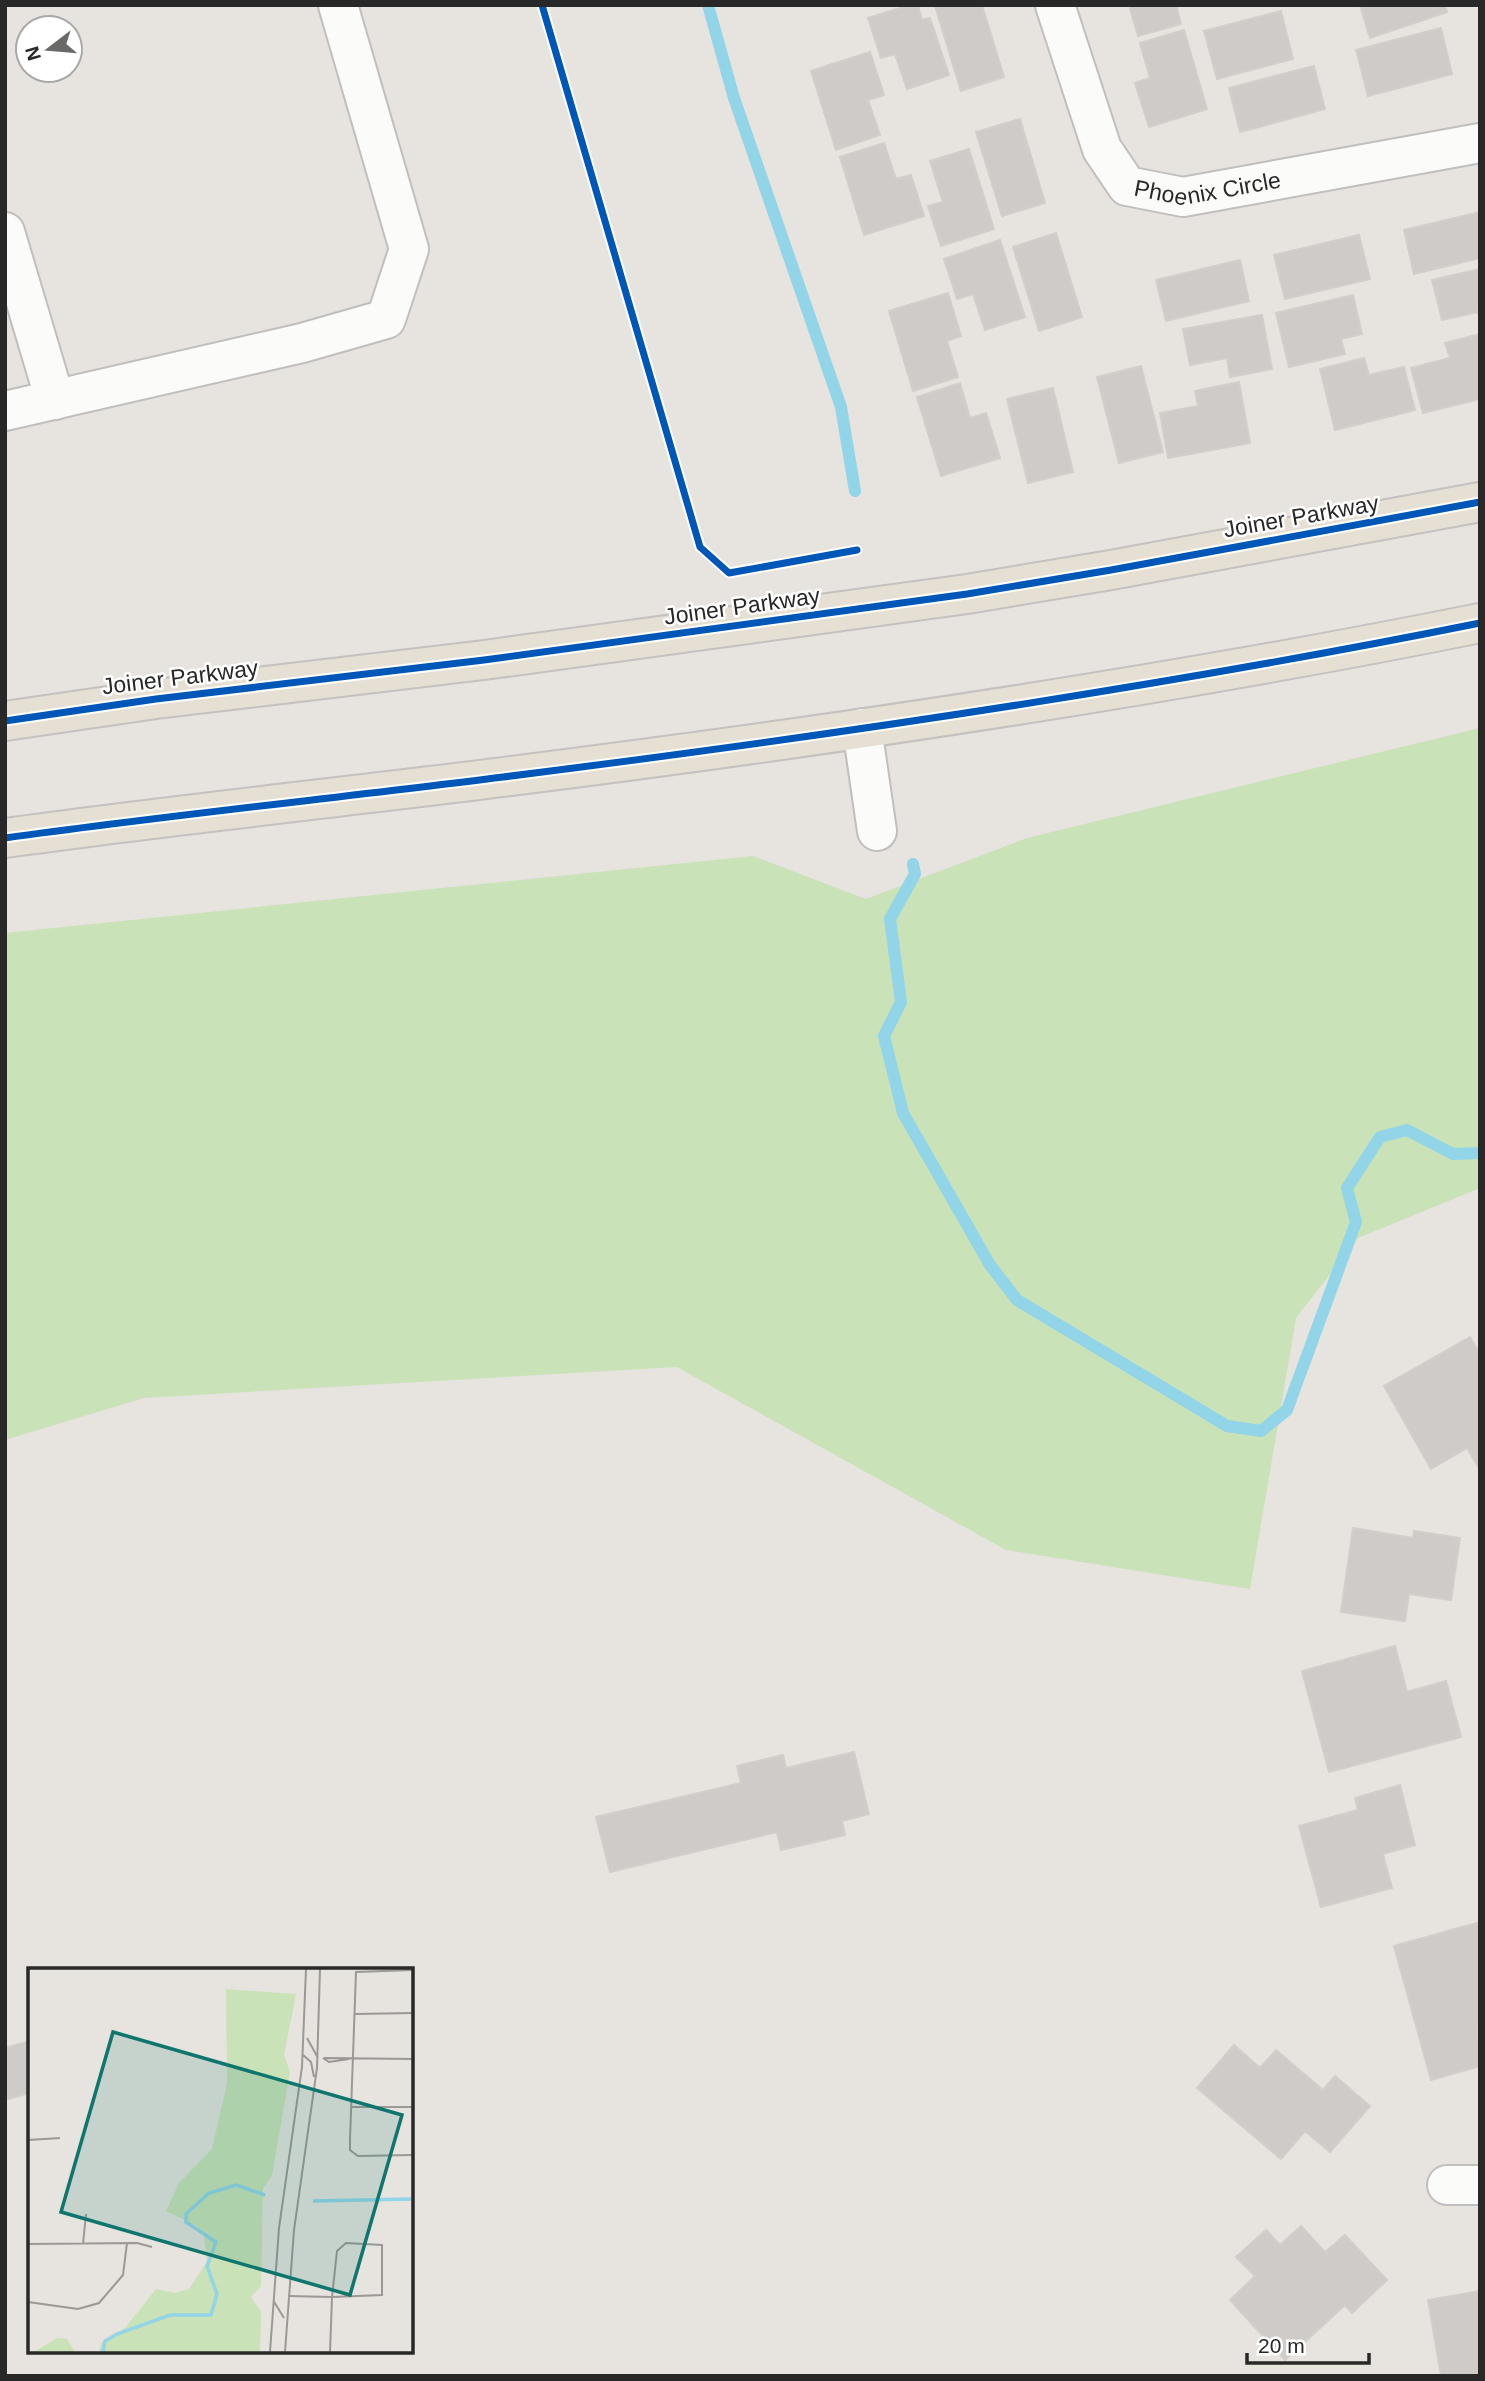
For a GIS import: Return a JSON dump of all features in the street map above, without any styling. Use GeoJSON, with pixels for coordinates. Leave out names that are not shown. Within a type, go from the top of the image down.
{"type":"FeatureCollection","features":[{"type":"Feature","properties":{"kind":"main road","name":"Joiner Parkway"},"geometry":{"type":"LineString","coordinates":[[5,721],[169,697],[497,658],[967,594],[1480,502]]}},
{"type":"Feature","properties":{"kind":"main road"},"geometry":{"type":"LineString","coordinates":[[5,838],[169,815],[502,777],[862,728],[1129,688],[1471,622]]}},
{"type":"Feature","properties":{"kind":"street"},"geometry":{"type":"LineString","coordinates":[[5,411],[302,343],[386,319],[409,249],[338,5]]}},
{"type":"Feature","properties":{"kind":"street","name":"Phoenix Circle"},"geometry":{"type":"LineString","coordinates":[[1055,5],[1102,149],[1127,186],[1183,197],[1480,142]]}},
{"type":"Feature","properties":{"kind":"street"},"geometry":{"type":"LineString","coordinates":[[5,232],[55,400]]}},
{"type":"Feature","properties":{"kind":"street"},"geometry":{"type":"LineString","coordinates":[[862,728],[877,831]]}},
{"type":"Feature","properties":{"kind":"green space"},"geometry":{"type":"Polygon","coordinates":[[[1480,728],[1480,1188],[1358,1238],[1296,1318],[1250,1589],[1006,1550],[677,1367],[144,1398],[5,1440],[5,933],[753,856],[866,899],[1027,838],[1480,728]]]}},
{"type":"Feature","properties":{"kind":"building"},"geometry":{"type":"Polygon","coordinates":[[[918,5],[922,20],[930,18],[949,75],[907,89],[895,54],[881,58],[868,18],[918,5]]]}},
{"type":"Feature","properties":{"kind":"building"},"geometry":{"type":"Polygon","coordinates":[[[982,5],[1004,77],[961,91],[935,6],[982,5]]]}},
{"type":"Feature","properties":{"kind":"building"},"geometry":{"type":"Polygon","coordinates":[[[1129,5],[1176,5],[1181,24],[1138,36],[1129,5]]]}},
{"type":"Feature","properties":{"kind":"building"},"geometry":{"type":"Polygon","coordinates":[[[1360,5],[1445,5],[1447,12],[1370,38],[1360,5]]]}},
{"type":"Feature","properties":{"kind":"building"},"geometry":{"type":"Polygon","coordinates":[[[1281,11],[1293,59],[1217,79],[1204,31],[1281,11]]]}},
{"type":"Feature","properties":{"kind":"building"},"geometry":{"type":"Polygon","coordinates":[[[1441,28],[1452,74],[1368,96],[1356,50],[1441,28]]]}},
{"type":"Feature","properties":{"kind":"building"},"geometry":{"type":"Polygon","coordinates":[[[1184,30],[1207,109],[1149,127],[1135,83],[1150,78],[1140,43],[1184,30]]]}},
{"type":"Feature","properties":{"kind":"building"},"geometry":{"type":"Polygon","coordinates":[[[870,52],[884,95],[868,100],[880,135],[836,150],[811,71],[870,52]]]}},
{"type":"Feature","properties":{"kind":"building"},"geometry":{"type":"Polygon","coordinates":[[[1314,66],[1325,109],[1240,132],[1229,88],[1314,66]]]}},
{"type":"Feature","properties":{"kind":"building"},"geometry":{"type":"Polygon","coordinates":[[[1020,119],[1045,203],[1002,216],[976,132],[1020,119]]]}},
{"type":"Feature","properties":{"kind":"building"},"geometry":{"type":"Polygon","coordinates":[[[884,143],[896,179],[911,175],[924,216],[864,235],[840,157],[884,143]]]}},
{"type":"Feature","properties":{"kind":"building"},"geometry":{"type":"Polygon","coordinates":[[[969,149],[994,229],[941,246],[928,206],[943,202],[930,161],[969,149]]]}},
{"type":"Feature","properties":{"kind":"building"},"geometry":{"type":"Polygon","coordinates":[[[1480,212],[1480,258],[1414,274],[1404,230],[1480,212]]]}},
{"type":"Feature","properties":{"kind":"building"},"geometry":{"type":"Polygon","coordinates":[[[1056,233],[1082,317],[1039,331],[1013,247],[1056,233]]]}},
{"type":"Feature","properties":{"kind":"building"},"geometry":{"type":"Polygon","coordinates":[[[1359,235],[1370,279],[1285,299],[1274,255],[1359,235]]]}},
{"type":"Feature","properties":{"kind":"building"},"geometry":{"type":"Polygon","coordinates":[[[1000,240],[1025,317],[985,330],[973,294],[957,299],[944,259],[1000,240]]]}},
{"type":"Feature","properties":{"kind":"building"},"geometry":{"type":"Polygon","coordinates":[[[1240,260],[1249,301],[1166,321],[1156,280],[1240,260]]]}},
{"type":"Feature","properties":{"kind":"building"},"geometry":{"type":"Polygon","coordinates":[[[1480,269],[1480,320],[1478,312],[1442,320],[1432,280],[1480,269]]]}},
{"type":"Feature","properties":{"kind":"building"},"geometry":{"type":"Polygon","coordinates":[[[948,293],[961,336],[947,341],[958,377],[913,391],[889,311],[948,293]]]}},
{"type":"Feature","properties":{"kind":"building"},"geometry":{"type":"Polygon","coordinates":[[[1353,295],[1362,334],[1341,339],[1345,354],[1289,367],[1276,313],[1353,295]]]}},
{"type":"Feature","properties":{"kind":"building"},"geometry":{"type":"Polygon","coordinates":[[[1262,315],[1272,369],[1230,377],[1227,358],[1190,365],[1183,329],[1262,315]]]}},
{"type":"Feature","properties":{"kind":"building"},"geometry":{"type":"Polygon","coordinates":[[[1480,334],[1480,399],[1423,413],[1411,368],[1450,358],[1445,343],[1480,334]]]}},
{"type":"Feature","properties":{"kind":"building"},"geometry":{"type":"Polygon","coordinates":[[[1364,358],[1369,375],[1404,367],[1415,410],[1335,430],[1320,369],[1364,358]]]}},
{"type":"Feature","properties":{"kind":"building"},"geometry":{"type":"Polygon","coordinates":[[[1141,366],[1163,452],[1119,463],[1097,377],[1141,366]]]}},
{"type":"Feature","properties":{"kind":"building"},"geometry":{"type":"Polygon","coordinates":[[[1239,382],[1250,443],[1168,458],[1160,413],[1198,406],[1195,391],[1239,382]]]}},
{"type":"Feature","properties":{"kind":"building"},"geometry":{"type":"Polygon","coordinates":[[[960,383],[970,418],[986,413],[1000,458],[941,476],[917,397],[960,383]]]}},
{"type":"Feature","properties":{"kind":"building"},"geometry":{"type":"Polygon","coordinates":[[[1053,388],[1073,472],[1028,483],[1007,399],[1053,388]]]}},
{"type":"Feature","properties":{"kind":"building"},"geometry":{"type":"Polygon","coordinates":[[[1470,1337],[1480,1354],[1480,1470],[1467,1448],[1431,1469],[1384,1386],[1470,1337]]]}},
{"type":"Feature","properties":{"kind":"building"},"geometry":{"type":"Polygon","coordinates":[[[1353,1528],[1413,1538],[1414,1531],[1460,1538],[1451,1600],[1409,1594],[1405,1621],[1341,1612],[1353,1528]]]}},
{"type":"Feature","properties":{"kind":"building"},"geometry":{"type":"Polygon","coordinates":[[[1395,1646],[1407,1692],[1446,1681],[1461,1737],[1329,1772],[1302,1671],[1395,1646]]]}},
{"type":"Feature","properties":{"kind":"building"},"geometry":{"type":"Polygon","coordinates":[[[854,1752],[869,1814],[842,1821],[845,1835],[781,1850],[777,1832],[610,1872],[596,1817],[741,1783],[737,1766],[783,1755],[786,1768],[854,1752]]]}},
{"type":"Feature","properties":{"kind":"building"},"geometry":{"type":"Polygon","coordinates":[[[1400,1785],[1415,1845],[1383,1854],[1392,1888],[1321,1907],[1299,1826],[1358,1810],[1355,1798],[1400,1785]]]}},
{"type":"Feature","properties":{"kind":"building"},"geometry":{"type":"Polygon","coordinates":[[[1480,1922],[1480,2066],[1431,2080],[1394,1946],[1480,1922]]]}},
{"type":"Feature","properties":{"kind":"building"},"geometry":{"type":"Polygon","coordinates":[[[28,2042],[28,2094],[5,2100],[5,2048],[28,2042]]]}},
{"type":"Feature","properties":{"kind":"building"},"geometry":{"type":"Polygon","coordinates":[[[1234,2045],[1260,2068],[1276,2050],[1323,2090],[1335,2076],[1370,2106],[1330,2152],[1305,2131],[1281,2159],[1197,2088],[1234,2045]]]}},
{"type":"Feature","properties":{"kind":"building"},"geometry":{"type":"Polygon","coordinates":[[[1301,2226],[1325,2252],[1345,2235],[1387,2280],[1352,2313],[1345,2305],[1285,2360],[1230,2300],[1255,2276],[1236,2257],[1266,2230],[1280,2245],[1301,2226]]]}},
{"type":"Feature","properties":{"kind":"building"},"geometry":{"type":"Polygon","coordinates":[[[1480,2291],[1480,2376],[1441,2376],[1428,2300],[1480,2291]]]}},
{"type":"Feature","properties":{"kind":"waterway"},"geometry":{"type":"LineString","coordinates":[[708,5],[734,98],[841,407],[855,491]]}},
{"type":"Feature","properties":{"kind":"waterway"},"geometry":{"type":"LineString","coordinates":[[913,864],[915,874],[890,919],[901,1002],[884,1036],[903,1113],[990,1265],[1017,1300],[1227,1426],[1261,1431],[1287,1410],[1356,1222],[1347,1188],[1380,1137],[1407,1130],[1453,1154],[1480,1153]]}},
{"type":"Feature","properties":{"kind":"cycle path"},"geometry":{"type":"LineString","coordinates":[[542,5],[700,547],[729,573],[857,550]]}},
{"type":"Feature","properties":{"kind":"cycle path"},"geometry":{"type":"LineString","coordinates":[[5,721],[156,699],[484,660],[967,594],[1480,502]]}},
{"type":"Feature","properties":{"kind":"cycle path"},"geometry":{"type":"LineString","coordinates":[[5,838],[748,745],[1237,669],[1480,623]]}}]}
